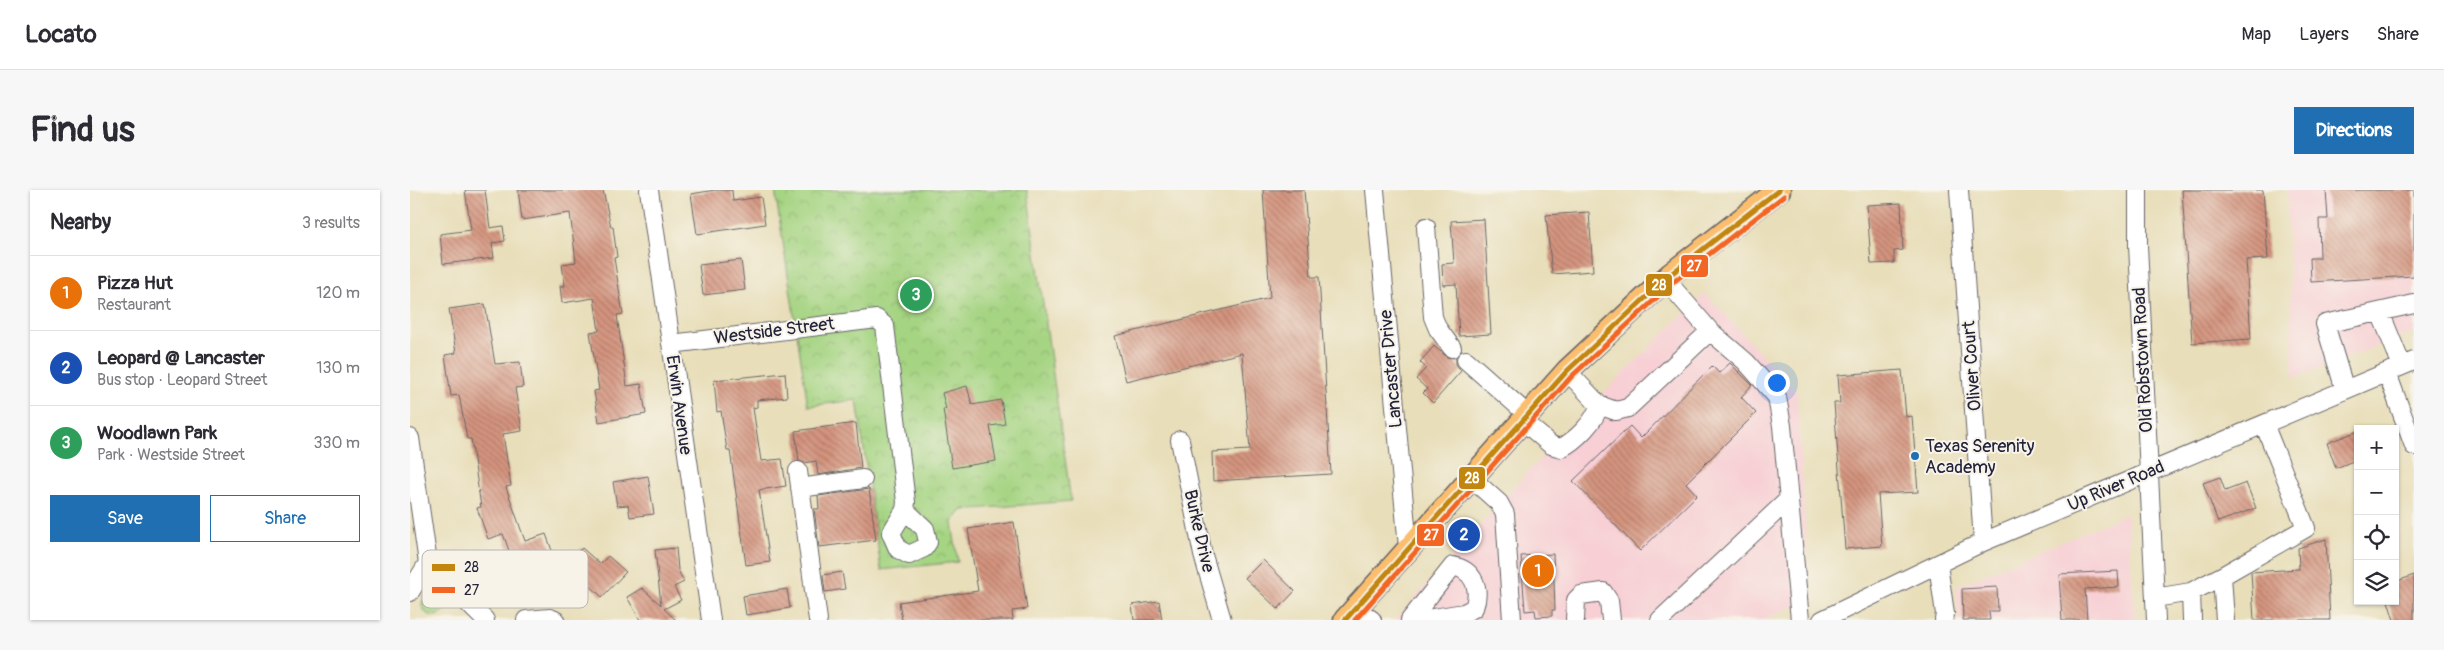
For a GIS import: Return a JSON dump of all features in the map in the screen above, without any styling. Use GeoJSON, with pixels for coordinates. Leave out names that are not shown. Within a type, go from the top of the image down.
{"type":"FeatureCollection","features":[{"type":"Feature","properties":{"kind":"main road"},"geometry":{"type":"LineString","coordinates":[[1357,616],[1408,547],[1567,371],[1666,279],[1779,190]]}},
{"type":"Feature","properties":{"kind":"street","name":"Erwin Avenue"},"geometry":{"type":"LineString","coordinates":[[649,190],[710,620]]}},
{"type":"Feature","properties":{"kind":"street","name":"Lancaster Drive"},"geometry":{"type":"LineString","coordinates":[[1375,190],[1408,547]]}},
{"type":"Feature","properties":{"kind":"street","name":"Oliver Court"},"geometry":{"type":"LineString","coordinates":[[1959,190],[1984,542]]}},
{"type":"Feature","properties":{"kind":"street","name":"Old Robstown Road"},"geometry":{"type":"LineString","coordinates":[[2138,190],[2138,245],[2156,620]]}},
{"type":"Feature","properties":{"kind":"street"},"geometry":{"type":"LineString","coordinates":[[1426,227],[1433,317],[1438,329],[1452,348]]}},
{"type":"Feature","properties":{"kind":"street"},"geometry":{"type":"LineString","coordinates":[[1666,279],[1710,331],[1746,362],[1777,397],[1782,426],[1800,620]]}},
{"type":"Feature","properties":{"kind":"street"},"geometry":{"type":"LineString","coordinates":[[2344,390],[2325,324],[2414,304]]}},
{"type":"Feature","properties":{"kind":"street"},"geometry":{"type":"LineString","coordinates":[[2380,312],[2401,367],[2414,446]]}},
{"type":"Feature","properties":{"kind":"street","name":"Westside Street"},"geometry":{"type":"LineString","coordinates":[[671,344],[877,319],[885,326],[905,510]]}},
{"type":"Feature","properties":{"kind":"street"},"geometry":{"type":"LineString","coordinates":[[1567,371],[1599,405],[1616,411],[1628,408],[1710,331]]}},
{"type":"Feature","properties":{"kind":"street"},"geometry":{"type":"LineString","coordinates":[[1466,360],[1551,445],[1561,448],[1568,445],[1597,415],[1599,405]]}},
{"type":"Feature","properties":{"kind":"street","name":"Up River Road"},"geometry":{"type":"LineString","coordinates":[[1822,620],[1984,542],[2401,367]]}},
{"type":"Feature","properties":{"kind":"street"},"geometry":{"type":"LineString","coordinates":[[2154,598],[2191,592],[2306,528],[2264,424]]}},
{"type":"Feature","properties":{"kind":"street"},"geometry":{"type":"LineString","coordinates":[[410,438],[426,550]]}},
{"type":"Feature","properties":{"kind":"street","name":"Burke Drive"},"geometry":{"type":"LineString","coordinates":[[1180,440],[1203,555],[1222,620]]}},
{"type":"Feature","properties":{"kind":"street"},"geometry":{"type":"LineString","coordinates":[[1470,477],[1499,503],[1506,514],[1512,620]]}},
{"type":"Feature","properties":{"kind":"street"},"geometry":{"type":"LineString","coordinates":[[818,620],[799,479],[863,479]]}},
{"type":"Feature","properties":{"kind":"street"},"geometry":{"type":"LineString","coordinates":[[1660,620],[1789,499]]}},
{"type":"Feature","properties":{"kind":"street"},"geometry":{"type":"LineString","coordinates":[[1938,564],[1946,614],[1944,620]]}},
{"type":"Feature","properties":{"kind":"street"},"geometry":{"type":"LineString","coordinates":[[1410,620],[1453,566],[1463,568],[1474,580],[1477,600],[1474,608],[1464,613],[1421,620]]}},
{"type":"Feature","properties":{"kind":"street"},"geometry":{"type":"LineString","coordinates":[[410,592],[422,573]]}},
{"type":"Feature","properties":{"kind":"street"},"geometry":{"type":"LineString","coordinates":[[2222,576],[2225,620]]}},
{"type":"Feature","properties":{"kind":"street"},"geometry":{"type":"LineString","coordinates":[[1575,620],[1576,600],[1581,595],[1603,592],[1609,600],[1611,620]]}},
{"type":"Feature","properties":{"kind":"street"},"geometry":{"type":"LineString","coordinates":[[2191,592],[2192,620]]}},
{"type":"Feature","properties":{"kind":"street"},"geometry":{"type":"LineString","coordinates":[[473,608],[485,620]]}},
{"type":"Feature","properties":{"kind":"street"},"geometry":{"type":"LineString","coordinates":[[526,620],[555,620]]}},
{"type":"Feature","properties":{"kind":"shaded area"},"geometry":{"type":"Polygon","coordinates":[[[2287,190],[2414,190],[2414,332],[2293,378],[2287,190]]]}},
{"type":"Feature","properties":{"kind":"shaded area"},"geometry":{"type":"Polygon","coordinates":[[[1705,293],[1797,393],[1810,599],[1762,620],[1395,620],[1565,431],[1705,293]]]}},
{"type":"Feature","properties":{"kind":"shaded area"},"geometry":{"type":"Polygon","coordinates":[[[2127,514],[2135,620],[1959,620],[1956,587],[2127,514]]]}},
{"type":"Feature","properties":{"kind":"green space"},"geometry":{"type":"Polygon","coordinates":[[[775,190],[1027,190],[1071,501],[962,510],[952,523],[958,562],[881,570],[857,400],[808,406],[775,190]]]}},
{"type":"Feature","properties":{"kind":"green space"},"geometry":{"type":"Polygon","coordinates":[[[423,608],[445,608],[438,615],[434,616],[423,608]]]}},
{"type":"Feature","properties":{"kind":"building"},"geometry":{"type":"Polygon","coordinates":[[[465,190],[485,190],[490,228],[503,226],[505,241],[492,243],[494,258],[443,264],[440,234],[471,230],[465,190]]]}},
{"type":"Feature","properties":{"kind":"building"},"geometry":{"type":"Polygon","coordinates":[[[518,190],[603,190],[611,227],[613,227],[617,257],[614,258],[623,314],[617,315],[627,386],[641,384],[646,414],[599,422],[594,391],[599,390],[590,332],[599,331],[594,298],[562,303],[560,286],[565,286],[562,264],[576,262],[570,213],[522,220],[518,190]]]}},
{"type":"Feature","properties":{"kind":"building"},"geometry":{"type":"Polygon","coordinates":[[[715,190],[732,190],[733,201],[761,197],[765,224],[697,234],[691,194],[715,190]]]}},
{"type":"Feature","properties":{"kind":"building"},"geometry":{"type":"Polygon","coordinates":[[[1263,190],[1304,190],[1311,277],[1319,277],[1331,474],[1213,481],[1212,452],[1250,450],[1242,353],[1126,381],[1115,336],[1270,298],[1263,190]]]}},
{"type":"Feature","properties":{"kind":"building"},"geometry":{"type":"Polygon","coordinates":[[[2182,190],[2263,190],[2268,259],[2246,260],[2251,339],[2192,343],[2182,190]]]}},
{"type":"Feature","properties":{"kind":"building"},"geometry":{"type":"Polygon","coordinates":[[[2326,190],[2414,190],[2414,276],[2311,282],[2310,258],[2320,258],[2319,219],[2328,219],[2326,190]]]}},
{"type":"Feature","properties":{"kind":"building"},"geometry":{"type":"Polygon","coordinates":[[[1901,203],[1903,250],[1894,251],[1894,263],[1871,264],[1867,205],[1901,203]]]}},
{"type":"Feature","properties":{"kind":"building"},"geometry":{"type":"Polygon","coordinates":[[[1589,212],[1593,271],[1552,274],[1546,215],[1589,212]]]}},
{"type":"Feature","properties":{"kind":"building"},"geometry":{"type":"Polygon","coordinates":[[[1484,219],[1491,334],[1459,336],[1456,284],[1443,285],[1442,264],[1454,263],[1451,221],[1484,219]]]}},
{"type":"Feature","properties":{"kind":"building"},"geometry":{"type":"Polygon","coordinates":[[[741,260],[745,290],[703,295],[699,265],[741,260]]]}},
{"type":"Feature","properties":{"kind":"building"},"geometry":{"type":"Polygon","coordinates":[[[485,304],[495,364],[520,362],[523,387],[515,388],[522,431],[503,434],[511,486],[506,487],[525,541],[546,534],[552,550],[509,550],[503,534],[488,539],[477,508],[481,507],[471,439],[467,439],[459,395],[451,396],[445,355],[456,353],[449,309],[485,304]]]}},
{"type":"Feature","properties":{"kind":"building"},"geometry":{"type":"Polygon","coordinates":[[[1434,346],[1447,357],[1456,358],[1456,364],[1461,371],[1433,403],[1423,393],[1427,389],[1416,379],[1426,368],[1420,362],[1434,346]]]}},
{"type":"Feature","properties":{"kind":"building"},"geometry":{"type":"Polygon","coordinates":[[[1730,363],[1752,385],[1741,397],[1756,413],[1686,483],[1697,495],[1640,551],[1573,481],[1630,426],[1641,438],[1712,366],[1719,373],[1730,363]]]}},
{"type":"Feature","properties":{"kind":"building"},"geometry":{"type":"Polygon","coordinates":[[[1902,370],[1906,417],[1912,416],[1918,492],[1878,494],[1882,546],[1845,549],[1834,403],[1840,403],[1838,375],[1902,370]]]}},
{"type":"Feature","properties":{"kind":"building"},"geometry":{"type":"Polygon","coordinates":[[[785,373],[787,397],[757,400],[757,407],[753,408],[761,461],[782,459],[786,486],[759,490],[770,562],[746,565],[730,450],[727,450],[721,411],[717,412],[714,380],[785,373]]]}},
{"type":"Feature","properties":{"kind":"building"},"geometry":{"type":"Polygon","coordinates":[[[967,386],[972,405],[1001,400],[1005,424],[990,426],[996,461],[952,468],[943,409],[946,409],[942,393],[967,386]]]}},
{"type":"Feature","properties":{"kind":"building"},"geometry":{"type":"Polygon","coordinates":[[[856,423],[861,468],[818,475],[816,461],[804,463],[799,461],[795,431],[856,423]]]}},
{"type":"Feature","properties":{"kind":"building"},"geometry":{"type":"Polygon","coordinates":[[[2354,433],[2354,461],[2336,468],[2327,443],[2354,433]]]}},
{"type":"Feature","properties":{"kind":"building"},"geometry":{"type":"Polygon","coordinates":[[[648,476],[654,514],[630,517],[628,505],[617,506],[613,482],[648,476]]]}},
{"type":"Feature","properties":{"kind":"building"},"geometry":{"type":"Polygon","coordinates":[[[2220,477],[2225,491],[2246,483],[2256,508],[2218,522],[2203,483],[2220,477]]]}},
{"type":"Feature","properties":{"kind":"building"},"geometry":{"type":"Polygon","coordinates":[[[869,489],[876,540],[819,547],[814,509],[819,509],[818,496],[869,489]]]}},
{"type":"Feature","properties":{"kind":"building"},"geometry":{"type":"Polygon","coordinates":[[[1014,522],[1027,609],[1012,611],[1013,620],[902,620],[899,602],[978,591],[968,529],[1014,522]]]}},
{"type":"Feature","properties":{"kind":"building"},"geometry":{"type":"Polygon","coordinates":[[[2326,539],[2330,620],[2254,620],[2251,572],[2299,569],[2298,548],[2326,539]]]}},
{"type":"Feature","properties":{"kind":"building"},"geometry":{"type":"Polygon","coordinates":[[[676,548],[678,570],[684,582],[674,587],[681,600],[664,609],[676,620],[640,620],[627,597],[642,588],[661,605],[655,550],[676,548]]]}},
{"type":"Feature","properties":{"kind":"building"},"geometry":{"type":"Polygon","coordinates":[[[588,553],[600,564],[608,556],[626,572],[602,597],[588,584],[588,553]]]}},
{"type":"Feature","properties":{"kind":"building"},"geometry":{"type":"Polygon","coordinates":[[[1553,554],[1555,610],[1552,610],[1552,616],[1536,617],[1535,610],[1525,611],[1521,556],[1553,554]]]}},
{"type":"Feature","properties":{"kind":"building"},"geometry":{"type":"Polygon","coordinates":[[[1263,560],[1295,591],[1278,609],[1245,578],[1263,560]]]}},
{"type":"Feature","properties":{"kind":"building"},"geometry":{"type":"Polygon","coordinates":[[[2118,571],[2119,587],[2085,589],[2087,620],[2062,620],[2059,574],[2118,571]]]}},
{"type":"Feature","properties":{"kind":"building"},"geometry":{"type":"Polygon","coordinates":[[[842,572],[845,589],[825,592],[823,575],[842,572]]]}},
{"type":"Feature","properties":{"kind":"building"},"geometry":{"type":"Polygon","coordinates":[[[2414,575],[2414,620],[2394,620],[2389,605],[2399,605],[2399,581],[2414,575]]]}},
{"type":"Feature","properties":{"kind":"building"},"geometry":{"type":"Polygon","coordinates":[[[1997,587],[1998,611],[1989,611],[1990,620],[1963,620],[1962,589],[1997,587]]]}},
{"type":"Feature","properties":{"kind":"building"},"geometry":{"type":"Polygon","coordinates":[[[787,589],[790,608],[746,615],[743,596],[787,589]]]}},
{"type":"Feature","properties":{"kind":"building"},"geometry":{"type":"Polygon","coordinates":[[[1159,601],[1162,620],[1134,620],[1132,605],[1159,601]]]}},
{"type":"Feature","properties":{"kind":"transit line","name":"28"},"geometry":{"type":"LineString","coordinates":[[1345,620],[1567,371],[1671,274],[1779,190]]}},
{"type":"Feature","properties":{"kind":"transit line","name":"27"},"geometry":{"type":"LineString","coordinates":[[1355,620],[1572,376],[1676,280],[1784,196]]}},
{"type":"Feature","properties":{"kind":"place","name":"Woodlawn Park"},"geometry":{"type":"Point","coordinates":[916,295]}},
{"type":"Feature","properties":{"kind":"place","name":"Texas Serenity Academy"},"geometry":{"type":"Point","coordinates":[1915,456]}},
{"type":"Feature","properties":{"kind":"place","name":"Leopard @ Lancaster"},"geometry":{"type":"Point","coordinates":[1464,535]}},
{"type":"Feature","properties":{"kind":"place","name":"Pizza Hut"},"geometry":{"type":"Point","coordinates":[1538,571]}}]}
